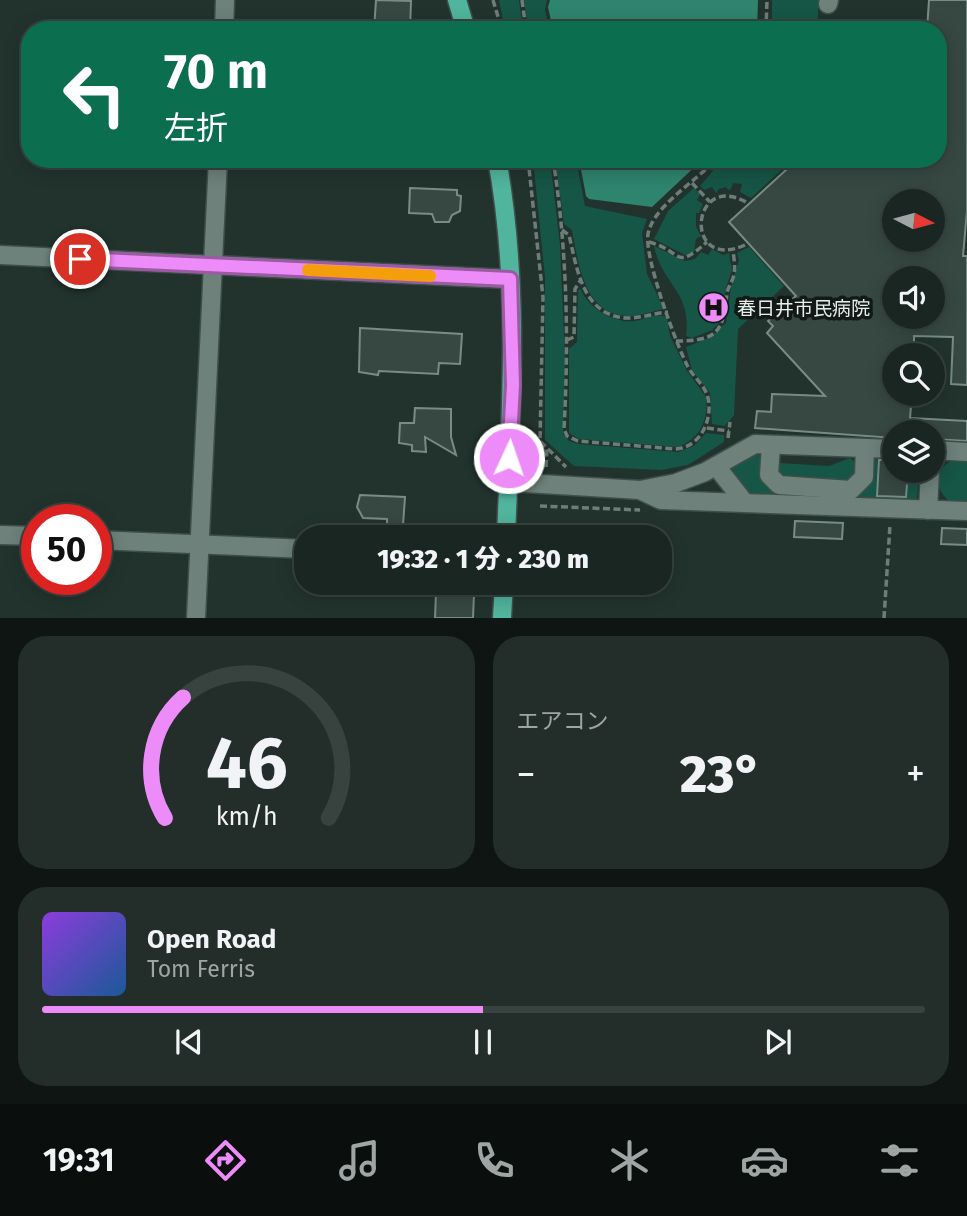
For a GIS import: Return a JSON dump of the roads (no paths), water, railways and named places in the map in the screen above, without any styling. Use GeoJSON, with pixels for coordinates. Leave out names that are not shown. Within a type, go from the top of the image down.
{"type":"FeatureCollection","features":[{"type":"Feature","properties":{"kind":"main road"},"geometry":{"type":"LineString","coordinates":[[457,0],[463,21]]}},
{"type":"Feature","properties":{"kind":"main road"},"geometry":{"type":"LineString","coordinates":[[499,168],[510,279],[513,385],[506,525]]}},
{"type":"Feature","properties":{"kind":"main road"},"geometry":{"type":"LineString","coordinates":[[502,618],[503,595]]}},
{"type":"Feature","properties":{"kind":"street"},"geometry":{"type":"LineString","coordinates":[[224,21],[225,0]]}},
{"type":"Feature","properties":{"kind":"street"},"geometry":{"type":"LineString","coordinates":[[196,618],[218,168]]}},
{"type":"Feature","properties":{"kind":"street"},"geometry":{"type":"LineString","coordinates":[[0,255],[510,279]]}},
{"type":"Feature","properties":{"kind":"street"},"geometry":{"type":"LineString","coordinates":[[508,482],[640,490],[676,483],[716,466],[755,444],[882,449]]}},
{"type":"Feature","properties":{"kind":"street"},"geometry":{"type":"LineString","coordinates":[[771,445],[769,475],[779,485],[851,490],[863,477],[865,448]]}},
{"type":"Feature","properties":{"kind":"street"},"geometry":{"type":"LineString","coordinates":[[945,451],[967,452]]}},
{"type":"Feature","properties":{"kind":"street"},"geometry":{"type":"LineString","coordinates":[[716,466],[746,503]]}},
{"type":"Feature","properties":{"kind":"street"},"geometry":{"type":"LineString","coordinates":[[928,510],[929,483]]}},
{"type":"Feature","properties":{"kind":"street"},"geometry":{"type":"LineString","coordinates":[[640,490],[662,500],[967,511]]}},
{"type":"Feature","properties":{"kind":"street"},"geometry":{"type":"LineString","coordinates":[[0,535],[21,536]]}},
{"type":"Feature","properties":{"kind":"street"},"geometry":{"type":"LineString","coordinates":[[112,541],[294,549]]}},
{"type":"Feature","properties":{"kind":"place","name":"春日井市民病院"},"geometry":{"type":"Point","coordinates":[714,308]}}]}
